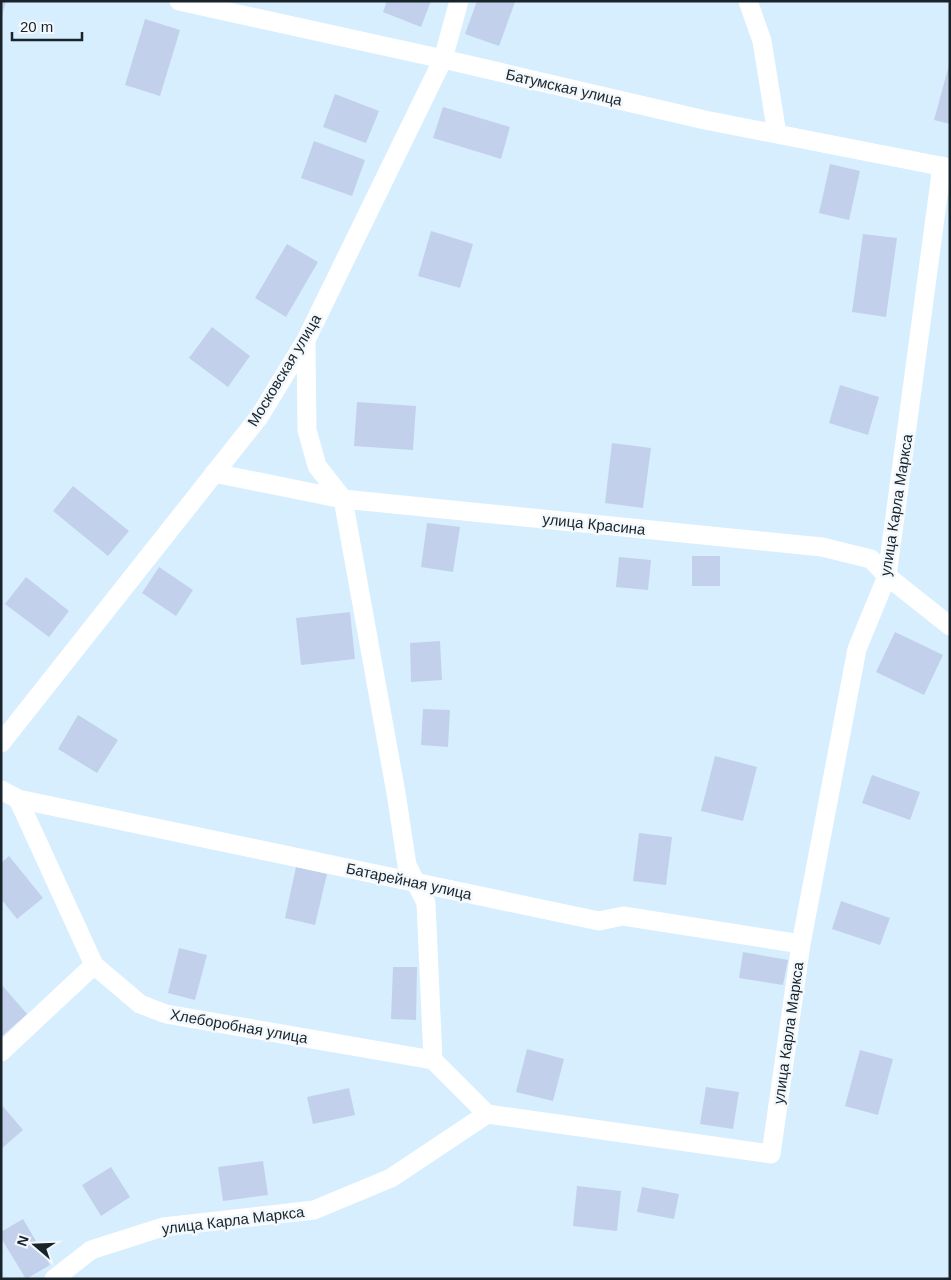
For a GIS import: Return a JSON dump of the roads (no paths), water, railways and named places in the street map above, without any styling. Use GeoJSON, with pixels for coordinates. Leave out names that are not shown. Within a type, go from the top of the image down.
{"type":"FeatureCollection","features":[{"type":"Feature","properties":{"kind":"street","name":"Батумская улица"},"geometry":{"type":"LineString","coordinates":[[179,1],[443,59],[705,120],[946,167]]}},
{"type":"Feature","properties":{"kind":"street","name":"Московская улица"},"geometry":{"type":"LineString","coordinates":[[1,741],[259,417],[306,340],[443,59],[459,1]]}},
{"type":"Feature","properties":{"kind":"street"},"geometry":{"type":"LineString","coordinates":[[748,1],[762,41],[777,134]]}},
{"type":"Feature","properties":{"kind":"street","name":"улица Карла Маркса"},"geometry":{"type":"LineString","coordinates":[[54,1279],[91,1250],[163,1227],[314,1210],[391,1178],[487,1114],[771,1154],[800,944],[857,648],[887,576],[946,167]]}},
{"type":"Feature","properties":{"kind":"street"},"geometry":{"type":"LineString","coordinates":[[306,340],[307,430],[317,466],[343,499],[396,793],[407,865],[426,903],[432,1060],[487,1114]]}},
{"type":"Feature","properties":{"kind":"street","name":"улица Красина"},"geometry":{"type":"LineString","coordinates":[[214,473],[343,499],[822,547],[871,559],[887,576],[950,626]]}},
{"type":"Feature","properties":{"kind":"street"},"geometry":{"type":"LineString","coordinates":[[1,790],[18,799]]}},
{"type":"Feature","properties":{"kind":"street","name":"Батарейная улица"},"geometry":{"type":"LineString","coordinates":[[18,799],[599,921],[623,916],[800,944]]}},
{"type":"Feature","properties":{"kind":"street","name":"Хлеборобная улица"},"geometry":{"type":"LineString","coordinates":[[18,799],[94,965],[140,1004],[166,1014],[432,1060]]}},
{"type":"Feature","properties":{"kind":"street"},"geometry":{"type":"LineString","coordinates":[[1,1052],[94,965]]}}]}
